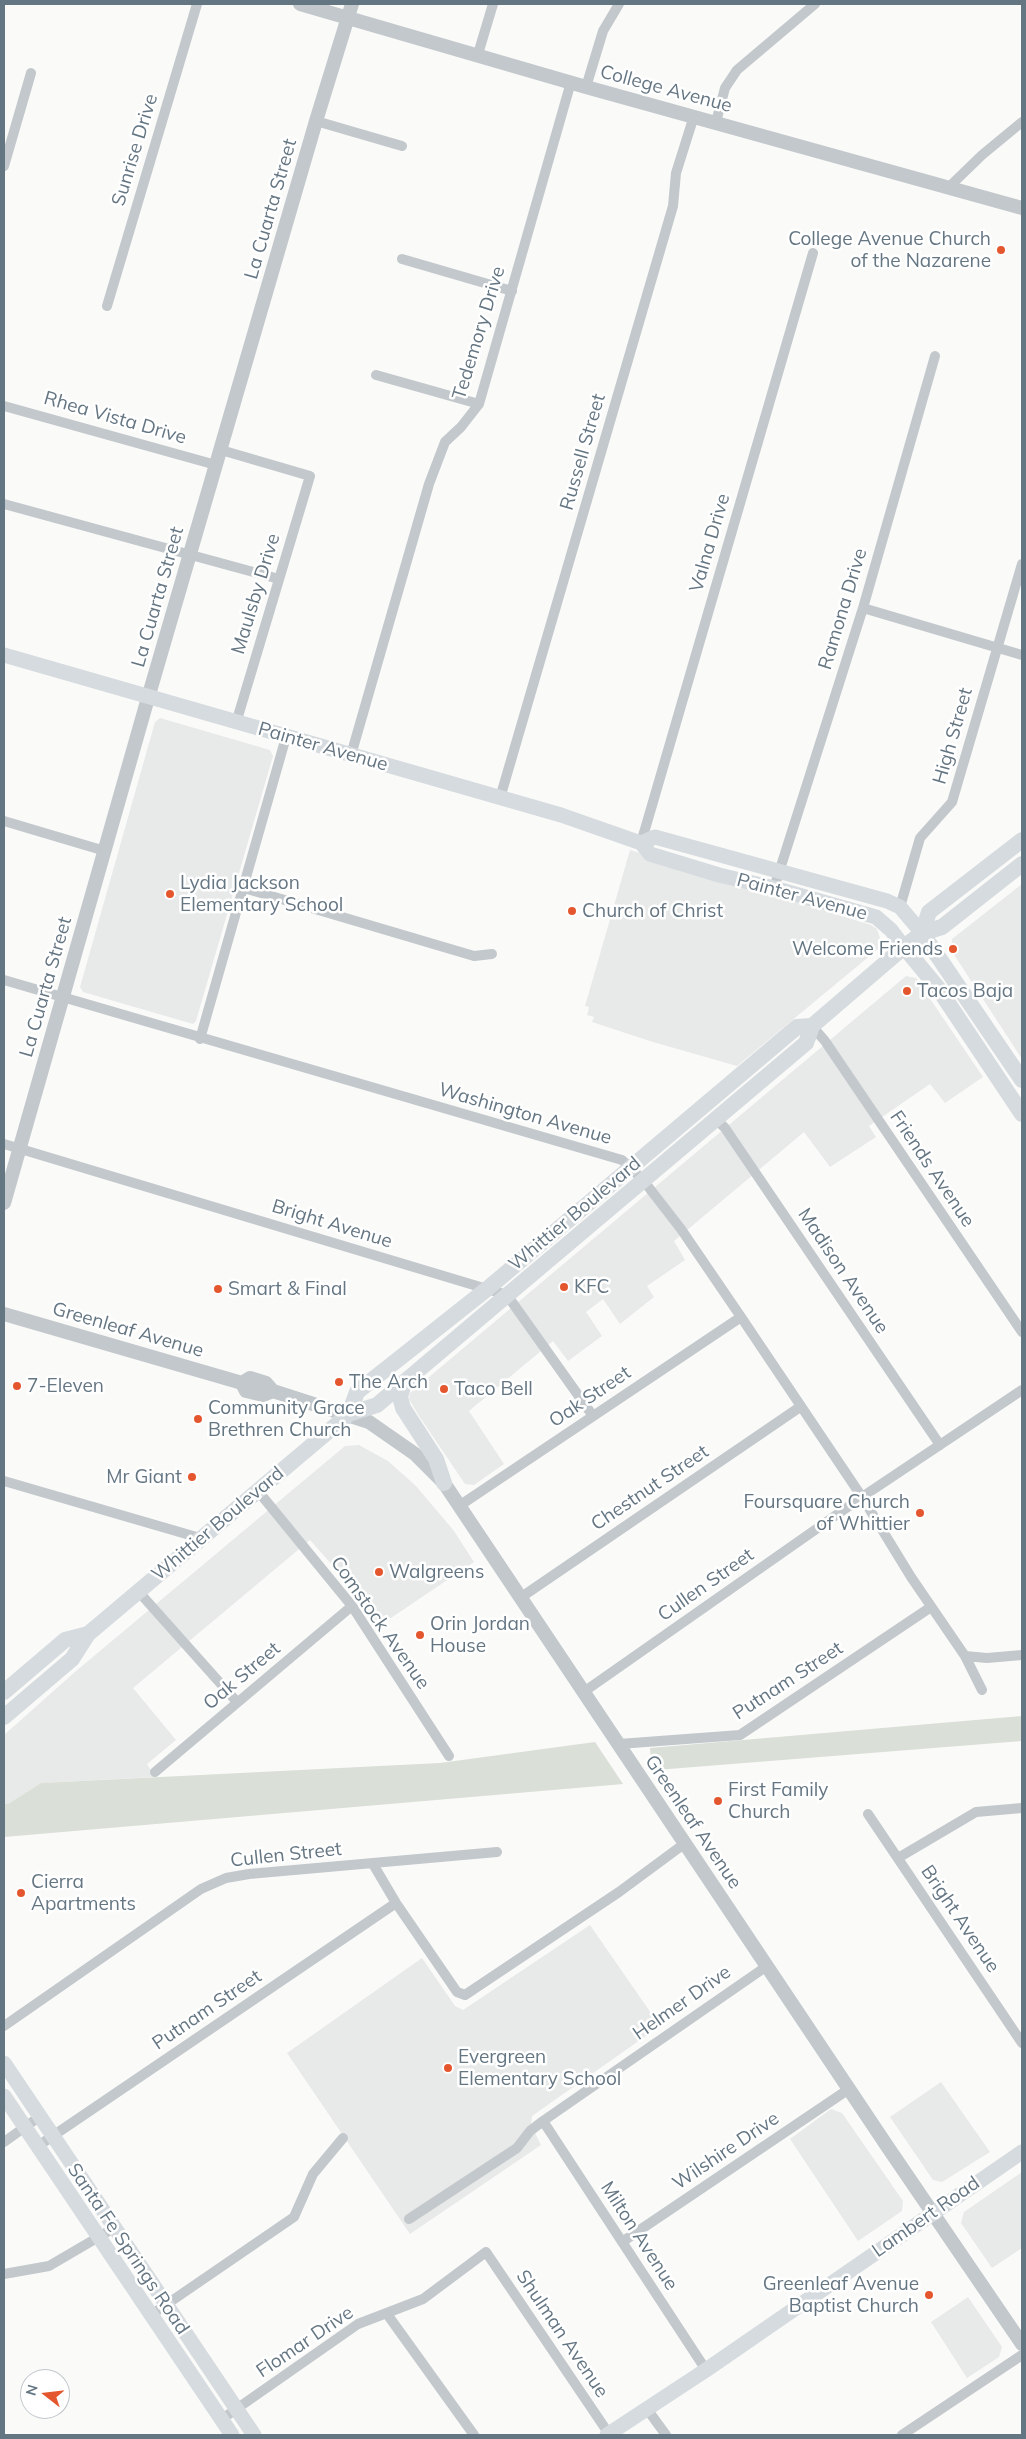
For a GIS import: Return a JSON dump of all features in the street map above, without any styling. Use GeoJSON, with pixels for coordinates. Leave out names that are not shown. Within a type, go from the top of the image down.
{"type":"FeatureCollection","features":[{"type":"Feature","properties":{"kind":"main road","name":"Painter Avenue"},"geometry":{"type":"LineString","coordinates":[[4,655],[148,698],[561,815],[641,843],[650,854],[719,875],[774,888],[876,917],[891,930],[938,988],[1022,1114]]}},
{"type":"Feature","properties":{"kind":"main road","name":"Painter Avenue"},"geometry":{"type":"LineString","coordinates":[[641,843],[655,837],[887,901],[900,907],[922,933],[1022,1080]]}},
{"type":"Feature","properties":{"kind":"main road","name":"Whittier Boulevard"},"geometry":{"type":"LineString","coordinates":[[922,933],[929,912],[1022,840]]}},
{"type":"Feature","properties":{"kind":"main road","name":"Whittier Boulevard"},"geometry":{"type":"LineString","coordinates":[[4,1717],[72,1659],[88,1634],[200,1538],[349,1414],[377,1405],[404,1383],[715,1118],[806,1043],[812,1026],[904,947],[922,933],[942,927],[1022,864]]}},
{"type":"Feature","properties":{"kind":"main road","name":"Whittier Boulevard"},"geometry":{"type":"LineString","coordinates":[[349,1414],[357,1392],[487,1289],[797,1027],[812,1026]]}},
{"type":"Feature","properties":{"kind":"main road"},"geometry":{"type":"LineString","coordinates":[[404,1383],[400,1397],[403,1408],[436,1459],[444,1483]]}},
{"type":"Feature","properties":{"kind":"main road","name":"Whittier Boulevard"},"geometry":{"type":"LineString","coordinates":[[4,1692],[65,1640],[88,1634]]}},
{"type":"Feature","properties":{"kind":"main road","name":"Santa Fe Springs Road"},"geometry":{"type":"LineString","coordinates":[[4,2063],[254,2435]]}},
{"type":"Feature","properties":{"kind":"main road","name":"Santa Fe Springs Road"},"geometry":{"type":"LineString","coordinates":[[4,2096],[232,2435]]}},
{"type":"Feature","properties":{"kind":"main road","name":"Lambert Road"},"geometry":{"type":"LineString","coordinates":[[608,2435],[706,2370],[932,2212],[1022,2152]]}},
{"type":"Feature","properties":{"kind":"street","name":"Sunrise Drive"},"geometry":{"type":"LineString","coordinates":[[107,306],[197,4]]}},
{"type":"Feature","properties":{"kind":"street","name":"College Avenue"},"geometry":{"type":"LineString","coordinates":[[300,4],[478,54],[586,87],[1022,208]]}},
{"type":"Feature","properties":{"kind":"street","name":"La Cuarta Street"},"geometry":{"type":"LineString","coordinates":[[4,1203],[148,698],[316,121],[352,4]]}},
{"type":"Feature","properties":{"kind":"street"},"geometry":{"type":"LineString","coordinates":[[478,54],[493,4]]}},
{"type":"Feature","properties":{"kind":"street"},"geometry":{"type":"LineString","coordinates":[[586,87],[603,31],[619,4]]}},
{"type":"Feature","properties":{"kind":"street"},"geometry":{"type":"LineString","coordinates":[[716,122],[725,88],[737,70],[815,4]]}},
{"type":"Feature","properties":{"kind":"street"},"geometry":{"type":"LineString","coordinates":[[4,166],[31,73]]}},
{"type":"Feature","properties":{"kind":"street","name":"Tedemory Drive"},"geometry":{"type":"LineString","coordinates":[[351,756],[440,454],[445,442],[462,427],[479,404],[571,82]]}},
{"type":"Feature","properties":{"kind":"street","name":"Russell Street"},"geometry":{"type":"LineString","coordinates":[[500,798],[673,206],[676,173],[694,116]]}},
{"type":"Feature","properties":{"kind":"street"},"geometry":{"type":"LineString","coordinates":[[316,121],[402,146]]}},
{"type":"Feature","properties":{"kind":"street"},"geometry":{"type":"LineString","coordinates":[[949,187],[982,155],[1022,122]]}},
{"type":"Feature","properties":{"kind":"street","name":"Valna Drive"},"geometry":{"type":"LineString","coordinates":[[641,843],[813,253]]}},
{"type":"Feature","properties":{"kind":"street"},"geometry":{"type":"LineString","coordinates":[[402,259],[512,291]]}},
{"type":"Feature","properties":{"kind":"street","name":"Ramona Drive"},"geometry":{"type":"LineString","coordinates":[[774,888],[778,870],[863,608],[935,356]]}},
{"type":"Feature","properties":{"kind":"street"},"geometry":{"type":"LineString","coordinates":[[376,375],[479,404]]}},
{"type":"Feature","properties":{"kind":"street","name":"Rhea Vista Drive"},"geometry":{"type":"LineString","coordinates":[[4,406],[216,465]]}},
{"type":"Feature","properties":{"kind":"street","name":"Maulsby Drive"},"geometry":{"type":"LineString","coordinates":[[221,450],[310,476],[236,723]]}},
{"type":"Feature","properties":{"kind":"street"},"geometry":{"type":"LineString","coordinates":[[4,504],[279,579]]}},
{"type":"Feature","properties":{"kind":"street","name":"High Street"},"geometry":{"type":"LineString","coordinates":[[900,907],[920,838],[952,802],[1022,564]]}},
{"type":"Feature","properties":{"kind":"street"},"geometry":{"type":"LineString","coordinates":[[863,608],[1022,655]]}},
{"type":"Feature","properties":{"kind":"street"},"geometry":{"type":"LineString","coordinates":[[200,1039],[286,737]]}},
{"type":"Feature","properties":{"kind":"street"},"geometry":{"type":"LineString","coordinates":[[4,822],[105,851]]}},
{"type":"Feature","properties":{"kind":"street"},"geometry":{"type":"LineString","coordinates":[[244,888],[474,956],[492,954]]}},
{"type":"Feature","properties":{"kind":"street","name":"Washington Avenue"},"geometry":{"type":"LineString","coordinates":[[4,980],[200,1039],[622,1160],[643,1180],[681,1229],[742,1318],[862,1497],[965,1656],[982,1690]]}},
{"type":"Feature","properties":{"kind":"street","name":"Friends Avenue"},"geometry":{"type":"LineString","coordinates":[[812,1026],[829,1048],[1022,1332]]}},
{"type":"Feature","properties":{"kind":"street","name":"Madison Avenue"},"geometry":{"type":"LineString","coordinates":[[715,1118],[725,1128],[940,1445]]}},
{"type":"Feature","properties":{"kind":"street","name":"Bright Avenue"},"geometry":{"type":"LineString","coordinates":[[4,1144],[507,1294]]}},
{"type":"Feature","properties":{"kind":"street"},"geometry":{"type":"LineString","coordinates":[[507,1294],[593,1416]]}},
{"type":"Feature","properties":{"kind":"street","name":"Greenleaf Avenue"},"geometry":{"type":"LineString","coordinates":[[4,1314],[242,1383],[246,1391],[263,1395],[273,1391],[349,1414],[387,1433],[414,1454],[444,1483],[520,1598],[585,1691],[684,1844],[1022,2344]]}},
{"type":"Feature","properties":{"kind":"street","name":"Oak Street"},"geometry":{"type":"LineString","coordinates":[[459,1506],[742,1318]]}},
{"type":"Feature","properties":{"kind":"street","name":"Cullen Street"},"geometry":{"type":"LineString","coordinates":[[585,1691],[862,1497],[1022,1390]]}},
{"type":"Feature","properties":{"kind":"street","name":"Chestnut Street"},"geometry":{"type":"LineString","coordinates":[[520,1598],[800,1407]]}},
{"type":"Feature","properties":{"kind":"street"},"geometry":{"type":"LineString","coordinates":[[4,1481],[200,1538]]}},
{"type":"Feature","properties":{"kind":"street","name":"Comstock Avenue"},"geometry":{"type":"LineString","coordinates":[[258,1491],[352,1606],[449,1756]]}},
{"type":"Feature","properties":{"kind":"street"},"geometry":{"type":"LineString","coordinates":[[138,1592],[237,1702]]}},
{"type":"Feature","properties":{"kind":"street","name":"Oak Street"},"geometry":{"type":"LineString","coordinates":[[155,1772],[352,1606]]}},
{"type":"Feature","properties":{"kind":"street","name":"Putnam Street"},"geometry":{"type":"LineString","coordinates":[[619,1744],[740,1735],[932,1607]]}},
{"type":"Feature","properties":{"kind":"street"},"geometry":{"type":"LineString","coordinates":[[965,1656],[987,1658],[1022,1655]]}},
{"type":"Feature","properties":{"kind":"street"},"geometry":{"type":"LineString","coordinates":[[898,1858],[976,1812],[1022,1808]]}},
{"type":"Feature","properties":{"kind":"street","name":"Bright Avenue"},"geometry":{"type":"LineString","coordinates":[[868,1814],[1022,2043]]}},
{"type":"Feature","properties":{"kind":"street"},"geometry":{"type":"LineString","coordinates":[[372,1864],[396,1904],[456,1992],[465,1995],[619,1892],[684,1844]]}},
{"type":"Feature","properties":{"kind":"street","name":"Cullen Street"},"geometry":{"type":"LineString","coordinates":[[4,2026],[201,1889],[226,1878],[248,1874],[497,1852]]}},
{"type":"Feature","properties":{"kind":"street","name":"Putnam Street"},"geometry":{"type":"LineString","coordinates":[[38,2146],[396,1904]]}},
{"type":"Feature","properties":{"kind":"street","name":"Helmer Drive"},"geometry":{"type":"LineString","coordinates":[[409,2219],[517,2148],[530,2130],[766,1966]]}},
{"type":"Feature","properties":{"kind":"street","name":"Wilshire Drive"},"geometry":{"type":"LineString","coordinates":[[622,2242],[849,2089]]}},
{"type":"Feature","properties":{"kind":"street"},"geometry":{"type":"LineString","coordinates":[[4,2142],[39,2117]]}},
{"type":"Feature","properties":{"kind":"street","name":"Milton Avenue"},"geometry":{"type":"LineString","coordinates":[[543,2121],[706,2370]]}},
{"type":"Feature","properties":{"kind":"street"},"geometry":{"type":"LineString","coordinates":[[150,2315],[294,2218],[313,2174],[343,2138]]}},
{"type":"Feature","properties":{"kind":"street"},"geometry":{"type":"LineString","coordinates":[[4,2274],[49,2266],[114,2228]]}},
{"type":"Feature","properties":{"kind":"street","name":"Flomar Drive"},"geometry":{"type":"LineString","coordinates":[[222,2419],[358,2324],[423,2299],[486,2252]]}},
{"type":"Feature","properties":{"kind":"street","name":"Shulman Avenue"},"geometry":{"type":"LineString","coordinates":[[486,2252],[608,2435]]}},
{"type":"Feature","properties":{"kind":"street"},"geometry":{"type":"LineString","coordinates":[[388,2314],[474,2435]]}},
{"type":"Feature","properties":{"kind":"street"},"geometry":{"type":"LineString","coordinates":[[902,2435],[1022,2355]]}},
{"type":"Feature","properties":{"kind":"street"},"geometry":{"type":"LineString","coordinates":[[647,2409],[666,2435]]}},
{"type":"Feature","properties":{"kind":"shaded area","name":"Lydia Jackson Elementary School"},"geometry":{"type":"Polygon","coordinates":[[[160,718],[270,750],[273,756],[196,1021],[193,1024],[83,992],[80,987],[155,722],[160,718]]]}},
{"type":"Feature","properties":{"kind":"shaded area"},"geometry":{"type":"Polygon","coordinates":[[[630,850],[871,925],[877,929],[880,938],[878,949],[737,1066],[592,1022],[594,1017],[587,1015],[589,1007],[585,1006],[630,850]]]}},
{"type":"Feature","properties":{"kind":"shaded area"},"geometry":{"type":"Polygon","coordinates":[[[1022,884],[1022,1059],[951,950],[952,939],[1022,884]]]}},
{"type":"Feature","properties":{"kind":"shaded area"},"geometry":{"type":"Polygon","coordinates":[[[906,976],[916,978],[983,1077],[945,1103],[930,1084],[869,1126],[876,1137],[830,1167],[804,1132],[674,1241],[685,1260],[647,1286],[654,1297],[620,1324],[603,1299],[586,1312],[602,1336],[568,1361],[553,1341],[469,1411],[504,1464],[474,1485],[465,1484],[419,1416],[409,1399],[410,1393],[906,976]]]}},
{"type":"Feature","properties":{"kind":"shaded area"},"geometry":{"type":"Polygon","coordinates":[[[359,1445],[388,1461],[416,1486],[454,1531],[474,1562],[379,1626],[350,1585],[310,1540],[133,1688],[176,1740],[147,1764],[155,1777],[41,1783],[8,1804],[4,1804],[4,1735],[76,1671],[345,1446],[359,1445]]]}},
{"type":"Feature","properties":{"kind":"shaded area"},"geometry":{"type":"Polygon","coordinates":[[[1022,1716],[1022,1741],[656,1770],[651,1761],[650,1748],[1022,1716]]]}},
{"type":"Feature","properties":{"kind":"shaded area"},"geometry":{"type":"Polygon","coordinates":[[[595,1742],[623,1784],[4,1837],[4,1804],[8,1804],[41,1783],[440,1763],[595,1742]]]}},
{"type":"Feature","properties":{"kind":"shaded area","name":"Evergreen Elementary School"},"geometry":{"type":"Polygon","coordinates":[[[590,1925],[660,2026],[532,2116],[531,2125],[541,2145],[410,2234],[287,2053],[422,1958],[455,2006],[463,2010],[590,1925]]]}},
{"type":"Feature","properties":{"kind":"shaded area"},"geometry":{"type":"Polygon","coordinates":[[[941,2082],[990,2152],[942,2182],[933,2180],[890,2117],[941,2082]]]}},
{"type":"Feature","properties":{"kind":"shaded area"},"geometry":{"type":"Polygon","coordinates":[[[831,2109],[842,2113],[903,2201],[902,2211],[858,2241],[790,2139],[831,2109]]]}},
{"type":"Feature","properties":{"kind":"shaded area"},"geometry":{"type":"Polygon","coordinates":[[[1022,2172],[1022,2248],[992,2268],[961,2223],[964,2212],[1022,2172]]]}},
{"type":"Feature","properties":{"kind":"shaded area"},"geometry":{"type":"Polygon","coordinates":[[[968,2297],[1002,2347],[999,2357],[967,2378],[931,2322],[968,2297]]]}},
{"type":"Feature","properties":{"kind":"place","name":"College Avenue Church of the Nazarene"},"geometry":{"type":"Point","coordinates":[1001,250]}},
{"type":"Feature","properties":{"kind":"place","name":"Lydia Jackson Elementary School"},"geometry":{"type":"Point","coordinates":[170,894]}},
{"type":"Feature","properties":{"kind":"place","name":"Church of Christ"},"geometry":{"type":"Point","coordinates":[572,911]}},
{"type":"Feature","properties":{"kind":"place","name":"Welcome Friends"},"geometry":{"type":"Point","coordinates":[953,949]}},
{"type":"Feature","properties":{"kind":"place","name":"Tacos Baja"},"geometry":{"type":"Point","coordinates":[907,991]}},
{"type":"Feature","properties":{"kind":"place","name":"KFC"},"geometry":{"type":"Point","coordinates":[564,1287]}},
{"type":"Feature","properties":{"kind":"place","name":"Smart & Final"},"geometry":{"type":"Point","coordinates":[218,1289]}},
{"type":"Feature","properties":{"kind":"place","name":"The Arch"},"geometry":{"type":"Point","coordinates":[339,1382]}},
{"type":"Feature","properties":{"kind":"place","name":"7-Eleven"},"geometry":{"type":"Point","coordinates":[17,1386]}},
{"type":"Feature","properties":{"kind":"place","name":"Taco Bell"},"geometry":{"type":"Point","coordinates":[444,1389]}},
{"type":"Feature","properties":{"kind":"place","name":"Community Grace Brethren Church"},"geometry":{"type":"Point","coordinates":[198,1419]}},
{"type":"Feature","properties":{"kind":"place","name":"Mr Giant"},"geometry":{"type":"Point","coordinates":[192,1477]}},
{"type":"Feature","properties":{"kind":"place","name":"Foursquare Church of Whittier"},"geometry":{"type":"Point","coordinates":[920,1513]}},
{"type":"Feature","properties":{"kind":"place","name":"Walgreens"},"geometry":{"type":"Point","coordinates":[379,1572]}},
{"type":"Feature","properties":{"kind":"place","name":"Orin Jordan House"},"geometry":{"type":"Point","coordinates":[420,1635]}},
{"type":"Feature","properties":{"kind":"place","name":"First Family Church"},"geometry":{"type":"Point","coordinates":[718,1801]}},
{"type":"Feature","properties":{"kind":"place","name":"Cierra Apartments"},"geometry":{"type":"Point","coordinates":[21,1893]}},
{"type":"Feature","properties":{"kind":"place","name":"Evergreen Elementary School"},"geometry":{"type":"Point","coordinates":[448,2068]}},
{"type":"Feature","properties":{"kind":"place","name":"Greenleaf Avenue Baptist Church"},"geometry":{"type":"Point","coordinates":[929,2295]}}]}
